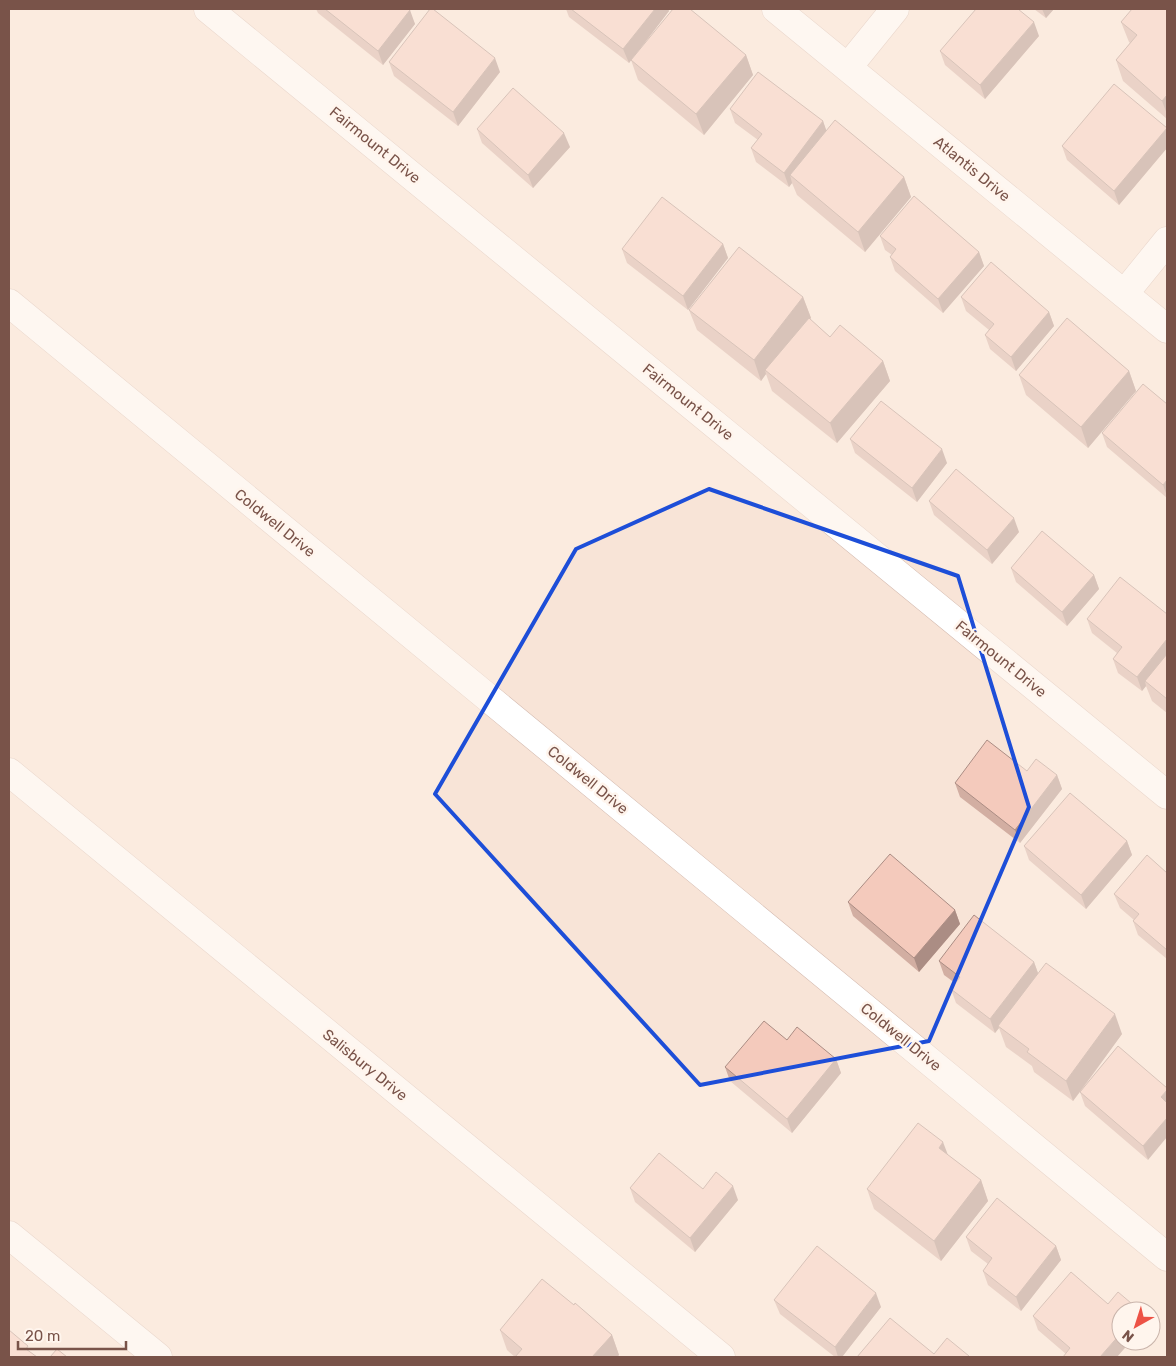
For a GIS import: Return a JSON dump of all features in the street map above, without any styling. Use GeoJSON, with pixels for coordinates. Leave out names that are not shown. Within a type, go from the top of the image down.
{"type":"FeatureCollection","features":[{"type":"Feature","properties":{"kind":"street","name":"Fairmount Drive"},"geometry":{"type":"LineString","coordinates":[[208,9],[1167,795]]}},
{"type":"Feature","properties":{"kind":"street","name":"Atlantis Drive"},"geometry":{"type":"LineString","coordinates":[[776,9],[1167,329]]}},
{"type":"Feature","properties":{"kind":"street"},"geometry":{"type":"LineString","coordinates":[[848,67],[895,9]]}},
{"type":"Feature","properties":{"kind":"street"},"geometry":{"type":"LineString","coordinates":[[1124,294],[1167,241]]}},
{"type":"Feature","properties":{"kind":"street","name":"Coldwell Drive"},"geometry":{"type":"LineString","coordinates":[[9,303],[1167,1257]]}},
{"type":"Feature","properties":{"kind":"street","name":"Salisbury Drive"},"geometry":{"type":"LineString","coordinates":[[9,772],[721,1357]]}},
{"type":"Feature","properties":{"kind":"street"},"geometry":{"type":"LineString","coordinates":[[9,1235],[158,1357]]}},
{"type":"Feature","properties":{"kind":"highlighted area"},"geometry":{"type":"Polygon","coordinates":[[[709,489],[958,576],[1029,807],[929,1041],[700,1085],[435,794],[576,549],[709,489]]]}},
{"type":"Feature","properties":{"kind":"shaded area"},"geometry":{"type":"Polygon","coordinates":[[[9,9],[1167,9],[1167,1357],[9,1357],[9,9]]]}},
{"type":"Feature","properties":{"kind":"building"},"geometry":{"type":"Polygon","coordinates":[[[325,9],[408,9],[410,10],[378,51],[325,9]]]}},
{"type":"Feature","properties":{"kind":"building"},"geometry":{"type":"Polygon","coordinates":[[[430,9],[433,9],[495,58],[453,112],[389,62],[430,9]]]}},
{"type":"Feature","properties":{"kind":"building"},"geometry":{"type":"Polygon","coordinates":[[[571,9],[655,9],[623,49],[571,9]]]}},
{"type":"Feature","properties":{"kind":"building"},"geometry":{"type":"Polygon","coordinates":[[[673,9],[690,9],[746,55],[696,114],[631,60],[673,9]]]}},
{"type":"Feature","properties":{"kind":"building"},"geometry":{"type":"Polygon","coordinates":[[[976,9],[1018,9],[1034,22],[980,85],[940,51],[976,9]]]}},
{"type":"Feature","properties":{"kind":"building"},"geometry":{"type":"Polygon","coordinates":[[[1132,9],[1167,9],[1167,95],[1162,101],[1116,60],[1137,35],[1121,22],[1132,9]]]}},
{"type":"Feature","properties":{"kind":"building"},"geometry":{"type":"Polygon","coordinates":[[[758,72],[823,121],[784,173],[751,148],[762,134],[730,109],[758,72]]]}},
{"type":"Feature","properties":{"kind":"building"},"geometry":{"type":"Polygon","coordinates":[[[1114,84],[1167,128],[1114,191],[1062,146],[1114,84]]]}},
{"type":"Feature","properties":{"kind":"building"},"geometry":{"type":"Polygon","coordinates":[[[513,88],[564,133],[528,175],[477,129],[513,88]]]}},
{"type":"Feature","properties":{"kind":"building"},"geometry":{"type":"Polygon","coordinates":[[[835,120],[904,177],[858,232],[790,175],[835,120]]]}},
{"type":"Feature","properties":{"kind":"building"},"geometry":{"type":"Polygon","coordinates":[[[914,196],[979,252],[938,299],[890,257],[896,249],[880,236],[914,196]]]}},
{"type":"Feature","properties":{"kind":"building"},"geometry":{"type":"Polygon","coordinates":[[[662,197],[723,244],[683,296],[622,249],[662,197]]]}},
{"type":"Feature","properties":{"kind":"building"},"geometry":{"type":"Polygon","coordinates":[[[739,247],[803,297],[754,360],[689,310],[739,247]]]}},
{"type":"Feature","properties":{"kind":"building"},"geometry":{"type":"Polygon","coordinates":[[[991,262],[1049,312],[1011,357],[985,335],[994,324],[961,297],[991,262]]]}},
{"type":"Feature","properties":{"kind":"building"},"geometry":{"type":"Polygon","coordinates":[[[809,318],[830,337],[840,325],[883,361],[830,423],[765,370],[809,318]]]}},
{"type":"Feature","properties":{"kind":"building"},"geometry":{"type":"Polygon","coordinates":[[[1067,318],[1129,371],[1081,427],[1019,375],[1067,318]]]}},
{"type":"Feature","properties":{"kind":"building"},"geometry":{"type":"Polygon","coordinates":[[[1143,384],[1167,404],[1167,480],[1163,485],[1102,433],[1143,384]]]}},
{"type":"Feature","properties":{"kind":"building"},"geometry":{"type":"Polygon","coordinates":[[[881,401],[942,449],[912,488],[850,439],[881,401]]]}},
{"type":"Feature","properties":{"kind":"building"},"geometry":{"type":"Polygon","coordinates":[[[956,469],[1014,518],[987,550],[929,501],[956,469]]]}},
{"type":"Feature","properties":{"kind":"building"},"geometry":{"type":"Polygon","coordinates":[[[1042,531],[1094,575],[1062,612],[1011,568],[1042,531]]]}},
{"type":"Feature","properties":{"kind":"building"},"geometry":{"type":"Polygon","coordinates":[[[1120,577],[1167,614],[1167,639],[1137,677],[1113,659],[1122,647],[1087,619],[1120,577]]]}},
{"type":"Feature","properties":{"kind":"building"},"geometry":{"type":"Polygon","coordinates":[[[1167,654],[1167,699],[1145,681],[1167,654]]]}},
{"type":"Feature","properties":{"kind":"building"},"geometry":{"type":"Polygon","coordinates":[[[987,740],[1027,771],[1036,759],[1057,775],[1015,830],[955,783],[987,740]]]}},
{"type":"Feature","properties":{"kind":"building"},"geometry":{"type":"Polygon","coordinates":[[[1070,793],[1127,841],[1081,895],[1024,846],[1070,793]]]}},
{"type":"Feature","properties":{"kind":"building"},"geometry":{"type":"Polygon","coordinates":[[[890,854],[955,910],[914,958],[848,902],[890,854]]]}},
{"type":"Feature","properties":{"kind":"building"},"geometry":{"type":"Polygon","coordinates":[[[1147,855],[1167,873],[1167,950],[1133,921],[1139,914],[1114,894],[1147,855]]]}},
{"type":"Feature","properties":{"kind":"building"},"geometry":{"type":"Polygon","coordinates":[[[974,915],[1034,962],[990,1019],[951,989],[960,977],[939,961],[974,915]]]}},
{"type":"Feature","properties":{"kind":"building"},"geometry":{"type":"Polygon","coordinates":[[[1046,963],[1115,1014],[1066,1081],[1027,1052],[1029,1049],[998,1026],[1046,963]]]}},
{"type":"Feature","properties":{"kind":"building"},"geometry":{"type":"Polygon","coordinates":[[[764,1021],[787,1040],[797,1027],[836,1059],[787,1119],[725,1067],[764,1021]]]}},
{"type":"Feature","properties":{"kind":"building"},"geometry":{"type":"Polygon","coordinates":[[[1118,1046],[1167,1088],[1161,1097],[1167,1103],[1167,1118],[1143,1146],[1080,1092],[1118,1046]]]}},
{"type":"Feature","properties":{"kind":"building"},"geometry":{"type":"Polygon","coordinates":[[[918,1123],[943,1142],[939,1148],[981,1180],[934,1241],[867,1189],[918,1123]]]}},
{"type":"Feature","properties":{"kind":"building"},"geometry":{"type":"Polygon","coordinates":[[[659,1153],[703,1189],[716,1172],[733,1186],[690,1238],[630,1188],[659,1153]]]}},
{"type":"Feature","properties":{"kind":"building"},"geometry":{"type":"Polygon","coordinates":[[[997,1198],[1056,1246],[1016,1297],[983,1271],[992,1258],[966,1237],[997,1198]]]}},
{"type":"Feature","properties":{"kind":"building"},"geometry":{"type":"Polygon","coordinates":[[[817,1246],[876,1293],[835,1347],[774,1300],[817,1246]]]}},
{"type":"Feature","properties":{"kind":"building"},"geometry":{"type":"Polygon","coordinates":[[[1071,1272],[1108,1304],[1118,1292],[1129,1301],[1111,1301],[1111,1344],[1100,1357],[1063,1357],[1070,1348],[1033,1316],[1071,1272]]]}},
{"type":"Feature","properties":{"kind":"building"},"geometry":{"type":"Polygon","coordinates":[[[542,1279],[574,1305],[575,1303],[612,1335],[592,1357],[515,1357],[522,1349],[500,1330],[542,1279]]]}},
{"type":"Feature","properties":{"kind":"building"},"geometry":{"type":"Polygon","coordinates":[[[890,1318],[934,1354],[947,1338],[969,1356],[857,1357],[890,1318]]]}},
{"type":"Feature","properties":{"kind":"building"},"geometry":{"type":"Polygon","coordinates":[[[9,1330],[28,1346],[26,1349],[37,1357],[9,1357],[9,1330]]]}},
{"type":"Feature","properties":{"kind":"building"},"geometry":{"type":"Polygon","coordinates":[[[57,1349],[67,1357],[50,1357],[57,1349]]]}}]}
